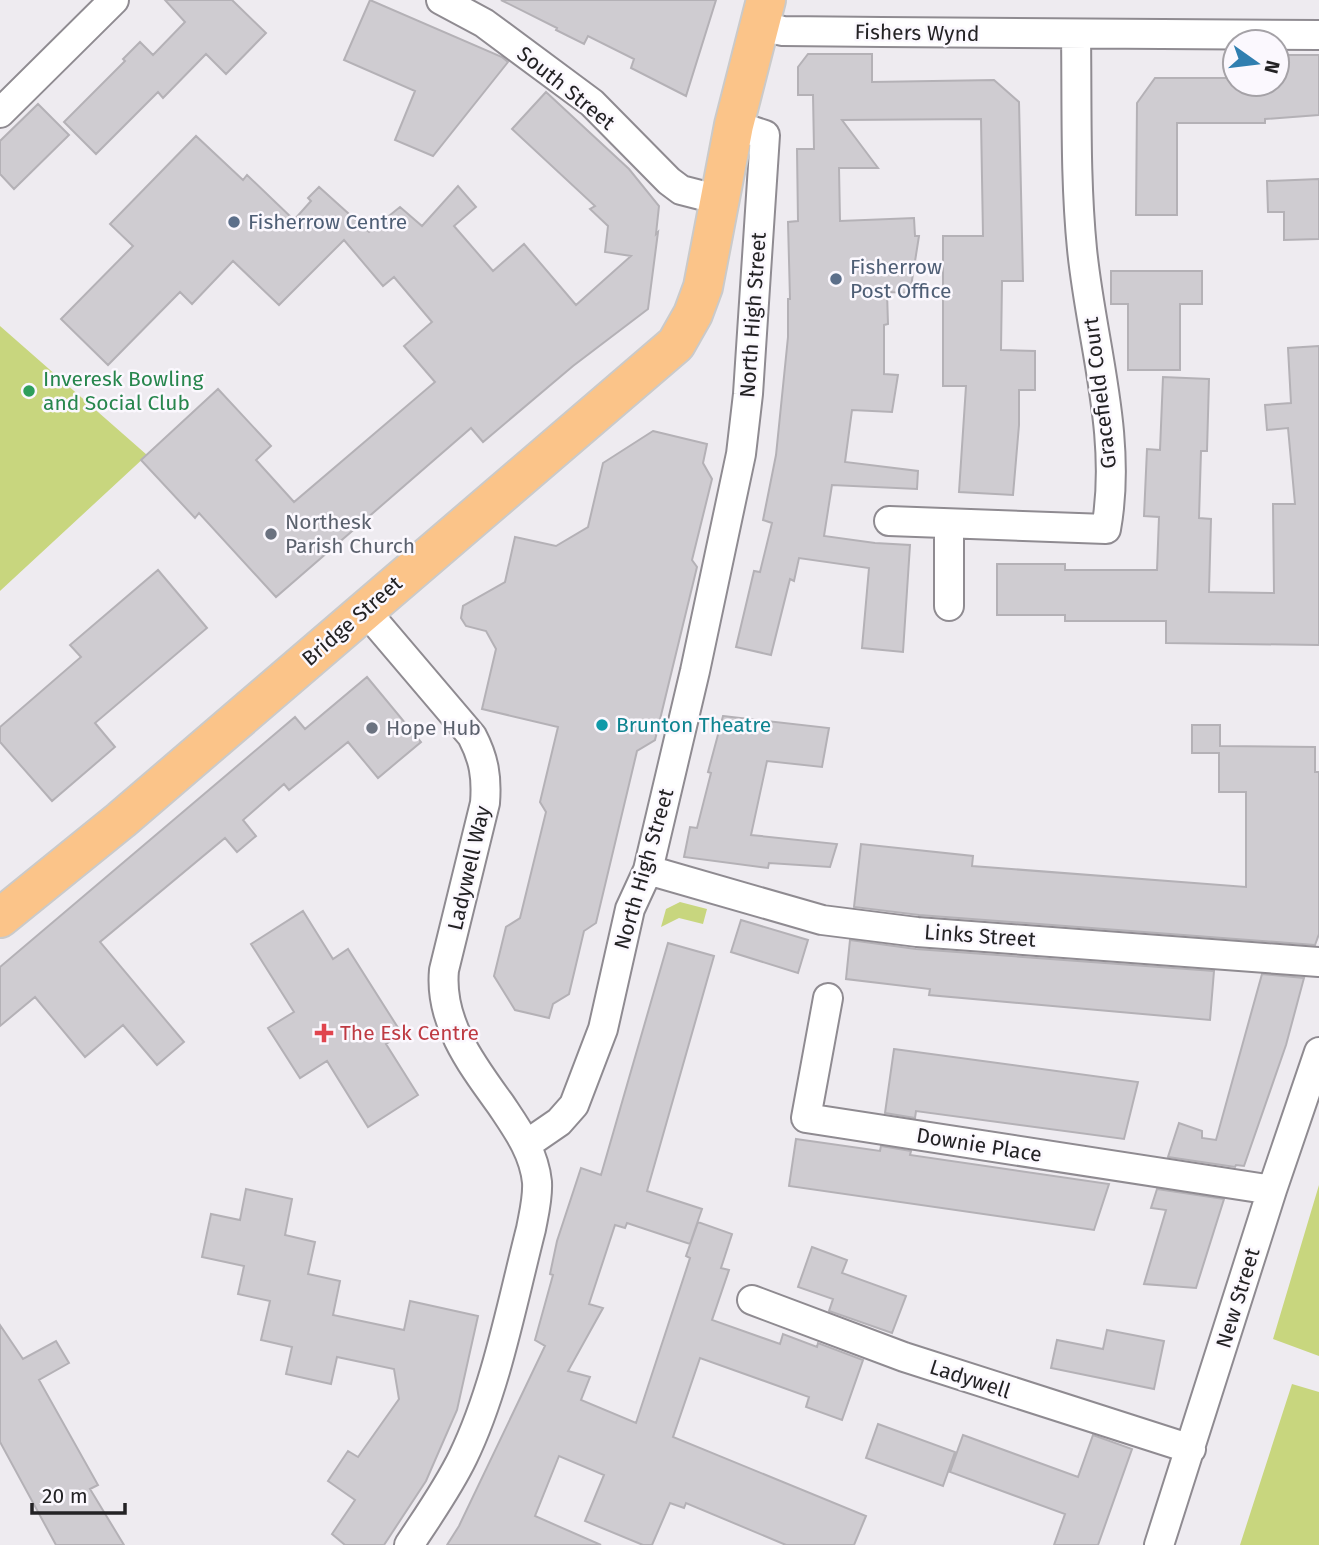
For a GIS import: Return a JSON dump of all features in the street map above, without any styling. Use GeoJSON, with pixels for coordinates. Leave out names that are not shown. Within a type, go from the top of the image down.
{"type":"FeatureCollection","features":[{"type":"Feature","properties":{"kind":"main road"},"geometry":{"type":"LineString","coordinates":[[720,200],[734,125],[763,13]]}},
{"type":"Feature","properties":{"kind":"main road","name":"Bridge Street"},"geometry":{"type":"LineString","coordinates":[[0,918],[121,820],[676,344],[693,314],[703,288],[720,200]]}},
{"type":"Feature","properties":{"kind":"street"},"geometry":{"type":"LineString","coordinates":[[0,113],[114,0]]}},
{"type":"Feature","properties":{"kind":"street","name":"South Street"},"geometry":{"type":"LineString","coordinates":[[441,0],[484,23],[592,103],[675,186],[720,200]]}},
{"type":"Feature","properties":{"kind":"street","name":"Fishers Wynd"},"geometry":{"type":"LineString","coordinates":[[763,13],[783,31],[1076,35],[1319,34]]}},
{"type":"Feature","properties":{"kind":"street","name":"Gracefield Court"},"geometry":{"type":"LineString","coordinates":[[889,521],[1106,529],[1111,505],[1110,432],[1082,250],[1078,183],[1076,35]]}},
{"type":"Feature","properties":{"kind":"street","name":"North High Street"},"geometry":{"type":"LineString","coordinates":[[527,1144],[559,1122],[574,1105],[603,1030],[630,909],[648,870],[695,671],[738,467],[748,394],[765,135],[734,125]]}},
{"type":"Feature","properties":{"kind":"street"},"geometry":{"type":"LineString","coordinates":[[949,524],[949,606]]}},
{"type":"Feature","properties":{"kind":"street","name":"Ladywell Way"},"geometry":{"type":"LineString","coordinates":[[364,609],[471,736],[482,755],[487,778],[485,803],[444,970],[442,988],[451,1027],[483,1081],[527,1144]]}},
{"type":"Feature","properties":{"kind":"street","name":"Links Street"},"geometry":{"type":"LineString","coordinates":[[648,870],[822,920],[917,932],[1319,962]]}},
{"type":"Feature","properties":{"kind":"street","name":"Downie Place"},"geometry":{"type":"LineString","coordinates":[[828,998],[806,1118],[1272,1191]]}},
{"type":"Feature","properties":{"kind":"street","name":"New Street"},"geometry":{"type":"LineString","coordinates":[[1159,1545],[1319,1052]]}},
{"type":"Feature","properties":{"kind":"street"},"geometry":{"type":"LineString","coordinates":[[409,1545],[453,1476],[482,1412],[537,1204],[537,1182],[527,1144]]}},
{"type":"Feature","properties":{"kind":"street","name":"Ladywell"},"geometry":{"type":"LineString","coordinates":[[752,1300],[904,1357],[1191,1449]]}},
{"type":"Feature","properties":{"kind":"green space","name":"Inveresk Bowling and Social Club"},"geometry":{"type":"Polygon","coordinates":[[[0,326],[147,455],[0,591],[0,326]]]}},
{"type":"Feature","properties":{"kind":"green space"},"geometry":{"type":"Polygon","coordinates":[[[680,902],[707,909],[703,924],[679,918],[661,927],[666,909],[680,902]]]}},
{"type":"Feature","properties":{"kind":"green space"},"geometry":{"type":"Polygon","coordinates":[[[1319,1185],[1319,1356],[1273,1339],[1319,1185]]]}},
{"type":"Feature","properties":{"kind":"green space"},"geometry":{"type":"Polygon","coordinates":[[[1292,1384],[1319,1392],[1319,1545],[1240,1545],[1292,1384]]]}},
{"type":"Feature","properties":{"kind":"building"},"geometry":{"type":"Polygon","coordinates":[[[165,0],[232,0],[266,33],[226,74],[206,54],[163,98],[158,92],[96,154],[64,122],[125,61],[123,59],[140,42],[153,55],[185,22],[165,0]]]}},
{"type":"Feature","properties":{"kind":"building"},"geometry":{"type":"Polygon","coordinates":[[[370,0],[502,57],[508,62],[433,156],[395,140],[415,91],[344,60],[370,0]]]}},
{"type":"Feature","properties":{"kind":"building"},"geometry":{"type":"Polygon","coordinates":[[[501,0],[716,0],[686,96],[631,68],[634,59],[588,36],[584,44],[501,0]]]}},
{"type":"Feature","properties":{"kind":"building"},"geometry":{"type":"Polygon","coordinates":[[[808,54],[872,54],[872,82],[994,80],[1019,102],[1023,281],[1002,281],[1001,350],[1035,351],[1035,390],[1019,390],[1013,495],[959,492],[966,386],[943,386],[943,236],[983,236],[981,119],[842,120],[878,168],[839,168],[840,221],[914,218],[915,236],[919,236],[910,293],[887,292],[888,324],[884,325],[884,374],[898,375],[892,412],[852,410],[845,462],[918,471],[917,489],[832,485],[824,536],[910,545],[903,652],[862,648],[869,568],[799,558],[794,581],[790,579],[771,655],[736,647],[754,571],[760,572],[772,523],[763,520],[776,455],[788,337],[788,222],[798,221],[797,149],[814,149],[813,95],[798,95],[798,67],[808,54]]]}},
{"type":"Feature","properties":{"kind":"building"},"geometry":{"type":"Polygon","coordinates":[[[1291,55],[1319,55],[1319,115],[1265,119],[1265,123],[1177,123],[1177,215],[1136,215],[1137,103],[1155,78],[1221,78],[1221,98],[1291,98],[1291,55]]]}},
{"type":"Feature","properties":{"kind":"building"},"geometry":{"type":"Polygon","coordinates":[[[546,92],[629,169],[659,206],[648,309],[573,366],[483,442],[471,428],[276,597],[199,513],[195,518],[141,460],[218,389],[271,446],[256,460],[294,502],[435,382],[404,346],[432,322],[394,277],[383,286],[344,240],[279,305],[233,261],[192,304],[180,292],[108,365],[61,319],[133,246],[110,224],[196,136],[243,180],[247,175],[294,220],[311,201],[308,198],[319,187],[369,232],[400,207],[422,226],[458,186],[476,207],[454,226],[493,271],[524,244],[576,305],[631,256],[605,252],[608,226],[590,209],[595,206],[512,129],[546,92]]]}},
{"type":"Feature","properties":{"kind":"building"},"geometry":{"type":"Polygon","coordinates":[[[38,104],[69,135],[14,189],[0,174],[0,141],[38,104]]]}},
{"type":"Feature","properties":{"kind":"building"},"geometry":{"type":"Polygon","coordinates":[[[1319,179],[1319,239],[1284,240],[1284,212],[1268,212],[1267,181],[1319,179]]]}},
{"type":"Feature","properties":{"kind":"building"},"geometry":{"type":"Polygon","coordinates":[[[1111,271],[1202,271],[1202,304],[1180,304],[1180,370],[1128,370],[1128,304],[1111,304],[1111,271]]]}},
{"type":"Feature","properties":{"kind":"building"},"geometry":{"type":"Polygon","coordinates":[[[1319,346],[1319,645],[1166,643],[1166,621],[1065,621],[1065,615],[997,615],[997,564],[1065,564],[1065,570],[1157,570],[1159,517],[1144,516],[1147,449],[1160,450],[1163,377],[1209,379],[1207,451],[1201,451],[1199,518],[1211,519],[1209,592],[1274,593],[1273,504],[1295,504],[1288,428],[1267,430],[1265,405],[1291,403],[1288,348],[1319,346]]]}},
{"type":"Feature","properties":{"kind":"building","name":"Brunton Theatre"},"geometry":{"type":"Polygon","coordinates":[[[653,431],[707,444],[703,463],[712,479],[692,560],[697,567],[655,740],[637,751],[596,923],[584,931],[569,994],[553,1004],[549,1018],[515,1010],[494,976],[506,927],[520,918],[546,812],[540,802],[558,727],[482,709],[496,649],[486,631],[466,626],[461,618],[463,606],[505,582],[515,537],[556,546],[588,527],[603,463],[653,431]]]}},
{"type":"Feature","properties":{"kind":"building"},"geometry":{"type":"Polygon","coordinates":[[[158,570],[207,628],[95,723],[115,747],[52,801],[0,742],[0,727],[81,657],[70,645],[158,570]]]}},
{"type":"Feature","properties":{"kind":"building"},"geometry":{"type":"Polygon","coordinates":[[[367,677],[421,742],[378,778],[348,742],[289,790],[284,784],[243,820],[256,836],[237,852],[225,838],[100,942],[184,1042],[157,1065],[123,1025],[85,1057],[35,997],[0,1026],[0,967],[295,717],[305,729],[367,677]]]}},
{"type":"Feature","properties":{"kind":"building"},"geometry":{"type":"Polygon","coordinates":[[[723,716],[829,728],[822,767],[767,761],[751,835],[837,844],[830,867],[769,863],[768,868],[684,857],[690,827],[697,828],[723,716]]]}},
{"type":"Feature","properties":{"kind":"building"},"geometry":{"type":"Polygon","coordinates":[[[1192,725],[1220,725],[1220,746],[1315,747],[1315,772],[1319,772],[1319,934],[1315,945],[919,915],[854,907],[861,844],[973,856],[972,866],[1246,887],[1246,792],[1219,792],[1219,753],[1192,753],[1192,725]]]}},
{"type":"Feature","properties":{"kind":"building"},"geometry":{"type":"Polygon","coordinates":[[[303,911],[333,959],[348,949],[402,1034],[386,1044],[418,1095],[368,1127],[327,1061],[300,1078],[268,1028],[294,1012],[251,944],[303,911]]]}},
{"type":"Feature","properties":{"kind":"building"},"geometry":{"type":"Polygon","coordinates":[[[741,920],[808,940],[798,973],[731,952],[741,920]]]}},
{"type":"Feature","properties":{"kind":"building"},"geometry":{"type":"Polygon","coordinates":[[[850,940],[916,949],[1214,971],[1210,1020],[929,995],[930,989],[846,979],[850,940]]]}},
{"type":"Feature","properties":{"kind":"building"},"geometry":{"type":"Polygon","coordinates":[[[668,943],[714,956],[647,1191],[702,1209],[690,1244],[627,1223],[625,1228],[615,1225],[589,1304],[603,1308],[568,1371],[590,1377],[581,1400],[636,1423],[690,1258],[686,1256],[698,1222],[732,1234],[721,1268],[729,1270],[712,1320],[780,1344],[783,1334],[817,1347],[818,1343],[863,1360],[842,1420],[806,1407],[809,1397],[700,1358],[673,1437],[866,1516],[854,1545],[786,1545],[686,1503],[684,1508],[670,1503],[652,1545],[643,1545],[585,1521],[604,1475],[559,1456],[535,1516],[601,1545],[447,1545],[459,1526],[545,1346],[535,1340],[553,1275],[550,1274],[557,1241],[581,1168],[601,1175],[668,943]]]}},
{"type":"Feature","properties":{"kind":"building"},"geometry":{"type":"Polygon","coordinates":[[[1262,974],[1304,978],[1286,1045],[1244,1166],[1168,1157],[1179,1123],[1202,1131],[1202,1138],[1216,1140],[1262,974]]]}},
{"type":"Feature","properties":{"kind":"building"},"geometry":{"type":"Polygon","coordinates":[[[894,1049],[1138,1082],[1124,1139],[916,1111],[915,1118],[885,1113],[894,1049]]]}},
{"type":"Feature","properties":{"kind":"building"},"geometry":{"type":"Polygon","coordinates":[[[796,1139],[880,1151],[881,1146],[911,1151],[910,1155],[1109,1184],[1094,1230],[789,1186],[796,1139]]]}},
{"type":"Feature","properties":{"kind":"building"},"geometry":{"type":"Polygon","coordinates":[[[246,1189],[292,1199],[285,1235],[315,1242],[308,1274],[340,1281],[333,1315],[404,1330],[410,1301],[478,1316],[457,1410],[426,1481],[384,1545],[345,1545],[332,1534],[355,1500],[328,1481],[348,1451],[358,1457],[399,1399],[394,1369],[337,1357],[331,1384],[286,1374],[292,1347],[261,1340],[270,1301],[238,1294],[244,1266],[202,1257],[211,1214],[240,1220],[246,1189]]]}},
{"type":"Feature","properties":{"kind":"building"},"geometry":{"type":"Polygon","coordinates":[[[1157,1189],[1224,1199],[1196,1288],[1144,1284],[1166,1210],[1151,1208],[1157,1189]]]}},
{"type":"Feature","properties":{"kind":"building"},"geometry":{"type":"Polygon","coordinates":[[[812,1247],[847,1260],[842,1273],[906,1296],[892,1333],[829,1311],[833,1299],[798,1287],[812,1247]]]}},
{"type":"Feature","properties":{"kind":"building"},"geometry":{"type":"Polygon","coordinates":[[[0,1325],[23,1359],[56,1341],[69,1363],[39,1380],[98,1485],[90,1489],[124,1545],[56,1545],[0,1442],[0,1325]]]}},
{"type":"Feature","properties":{"kind":"building"},"geometry":{"type":"Polygon","coordinates":[[[1107,1330],[1164,1341],[1154,1389],[1051,1368],[1057,1340],[1103,1349],[1107,1330]]]}},
{"type":"Feature","properties":{"kind":"building"},"geometry":{"type":"Polygon","coordinates":[[[878,1424],[955,1452],[943,1486],[866,1458],[878,1424]]]}},
{"type":"Feature","properties":{"kind":"building"},"geometry":{"type":"Polygon","coordinates":[[[963,1435],[1078,1477],[1093,1435],[1132,1449],[1098,1545],[1054,1545],[1065,1514],[950,1472],[963,1435]]]}},
{"type":"Feature","properties":{"kind":"place","name":"Fisherrow Centre"},"geometry":{"type":"Point","coordinates":[234,222]}},
{"type":"Feature","properties":{"kind":"place","name":"Fisherrow Post Office"},"geometry":{"type":"Point","coordinates":[836,279]}},
{"type":"Feature","properties":{"kind":"place","name":"Inveresk Bowling and Social Club"},"geometry":{"type":"Point","coordinates":[29,391]}},
{"type":"Feature","properties":{"kind":"place","name":"Northesk Parish Church"},"geometry":{"type":"Point","coordinates":[271,534]}},
{"type":"Feature","properties":{"kind":"place","name":"Brunton Theatre"},"geometry":{"type":"Point","coordinates":[602,725]}},
{"type":"Feature","properties":{"kind":"place","name":"Hope Hub"},"geometry":{"type":"Point","coordinates":[372,728]}},
{"type":"Feature","properties":{"kind":"place","name":"The Esk Centre"},"geometry":{"type":"Point","coordinates":[324,1033]}}]}
